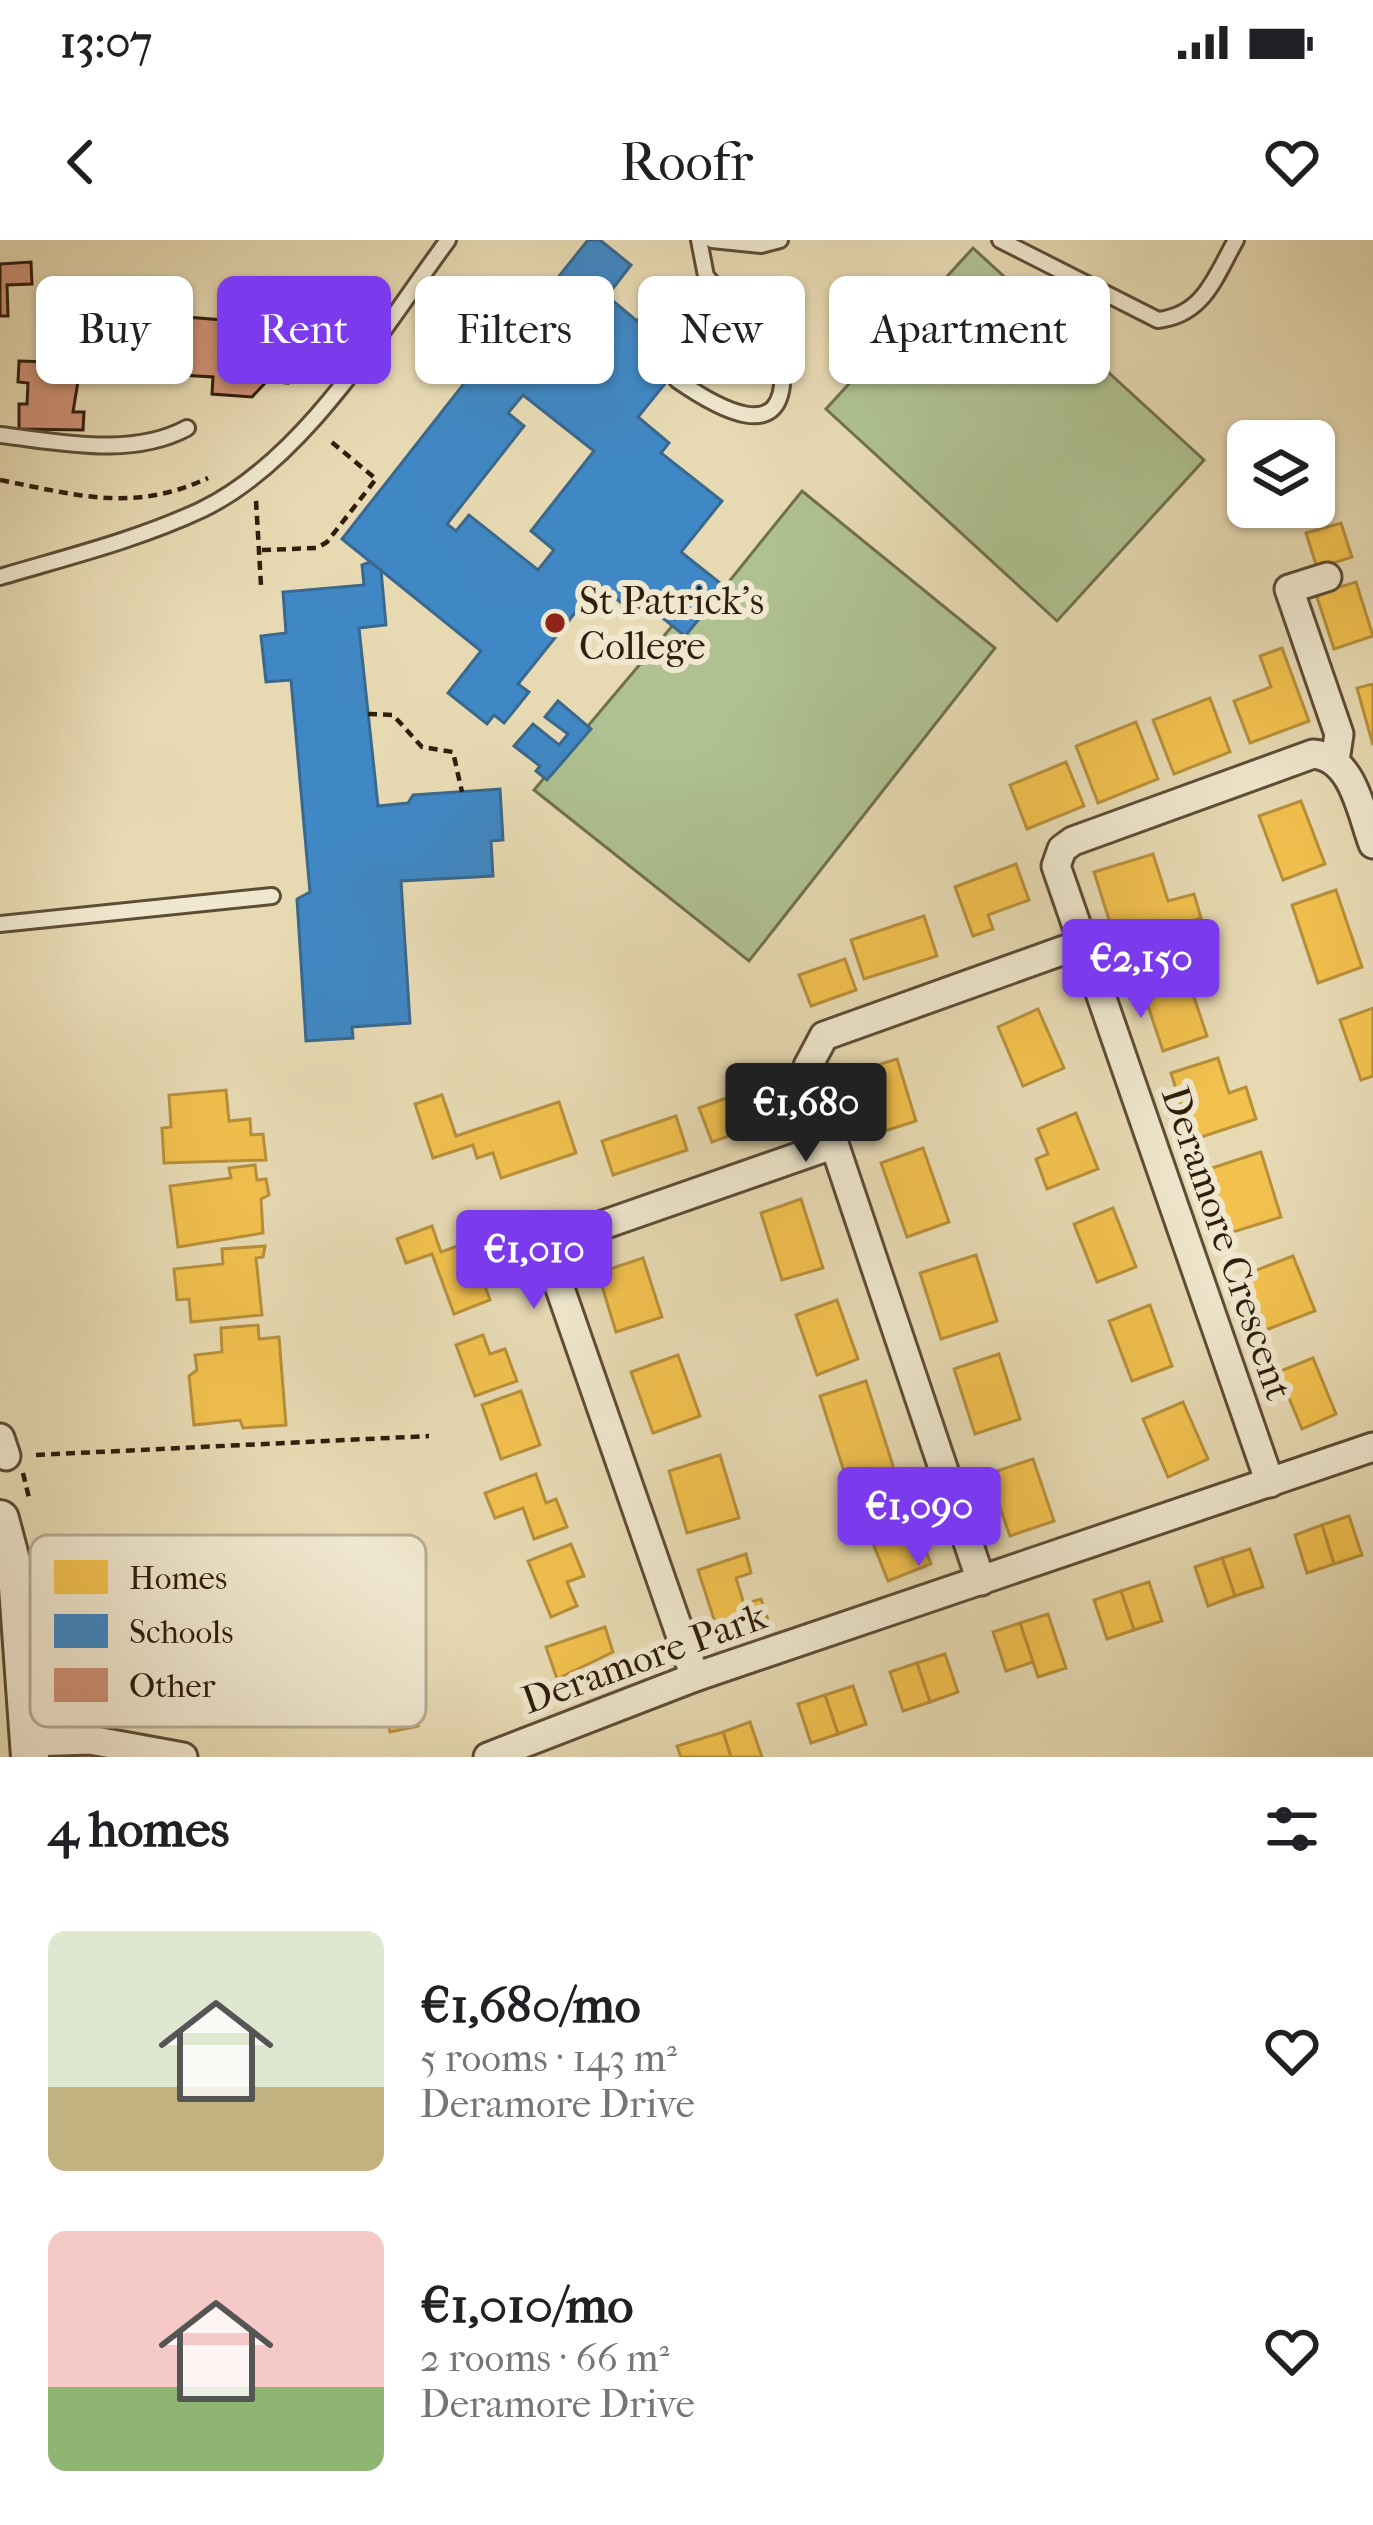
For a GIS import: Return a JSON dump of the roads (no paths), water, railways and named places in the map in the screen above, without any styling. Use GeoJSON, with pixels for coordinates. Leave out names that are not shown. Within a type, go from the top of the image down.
{"type":"FeatureCollection","features":[{"type":"Feature","properties":{"kind":"street"},"geometry":{"type":"LineString","coordinates":[[1327,577],[1289,589],[1339,734],[1335,761],[1351,784],[1373,844]]}},
{"type":"Feature","properties":{"kind":"street","name":"Deramore Crescent"},"geometry":{"type":"LineString","coordinates":[[1270,1483],[1056,877],[1065,845],[1309,754],[1335,761]]}},
{"type":"Feature","properties":{"kind":"street"},"geometry":{"type":"LineString","coordinates":[[981,1581],[808,1079],[809,1059],[824,1036],[1081,944]]}},
{"type":"Feature","properties":{"kind":"street"},"geometry":{"type":"LineString","coordinates":[[694,1677],[555,1274],[555,1261],[560,1248],[577,1234],[832,1144]]}},
{"type":"Feature","properties":{"kind":"street","name":"Deramore Park"},"geometry":{"type":"LineString","coordinates":[[488,1757],[694,1677],[1373,1447]]}},
{"type":"Feature","properties":{"kind":"street"},"geometry":{"type":"LineString","coordinates":[[0,1519],[18,1587],[20,1744],[89,1740],[183,1757]]}},
{"type":"Feature","properties":{"kind":"lane"},"geometry":{"type":"LineString","coordinates":[[0,577],[137,536],[204,508],[248,481],[325,404],[448,240]]}},
{"type":"Feature","properties":{"kind":"lane"},"geometry":{"type":"LineString","coordinates":[[699,240],[706,276]]}},
{"type":"Feature","properties":{"kind":"lane"},"geometry":{"type":"LineString","coordinates":[[712,240],[760,245],[780,240]]}},
{"type":"Feature","properties":{"kind":"lane"},"geometry":{"type":"LineString","coordinates":[[1000,240],[1158,320],[1182,317],[1201,304],[1236,240]]}},
{"type":"Feature","properties":{"kind":"lane"},"geometry":{"type":"LineString","coordinates":[[684,384],[741,417],[762,414],[776,403],[782,384]]}},
{"type":"Feature","properties":{"kind":"lane"},"geometry":{"type":"LineString","coordinates":[[0,435],[81,445],[158,443],[187,428]]}},
{"type":"Feature","properties":{"kind":"lane"},"geometry":{"type":"LineString","coordinates":[[0,924],[272,896]]}},
{"type":"Feature","properties":{"kind":"place","name":"St Patrick's College"},"geometry":{"type":"Point","coordinates":[555,623]}}]}
